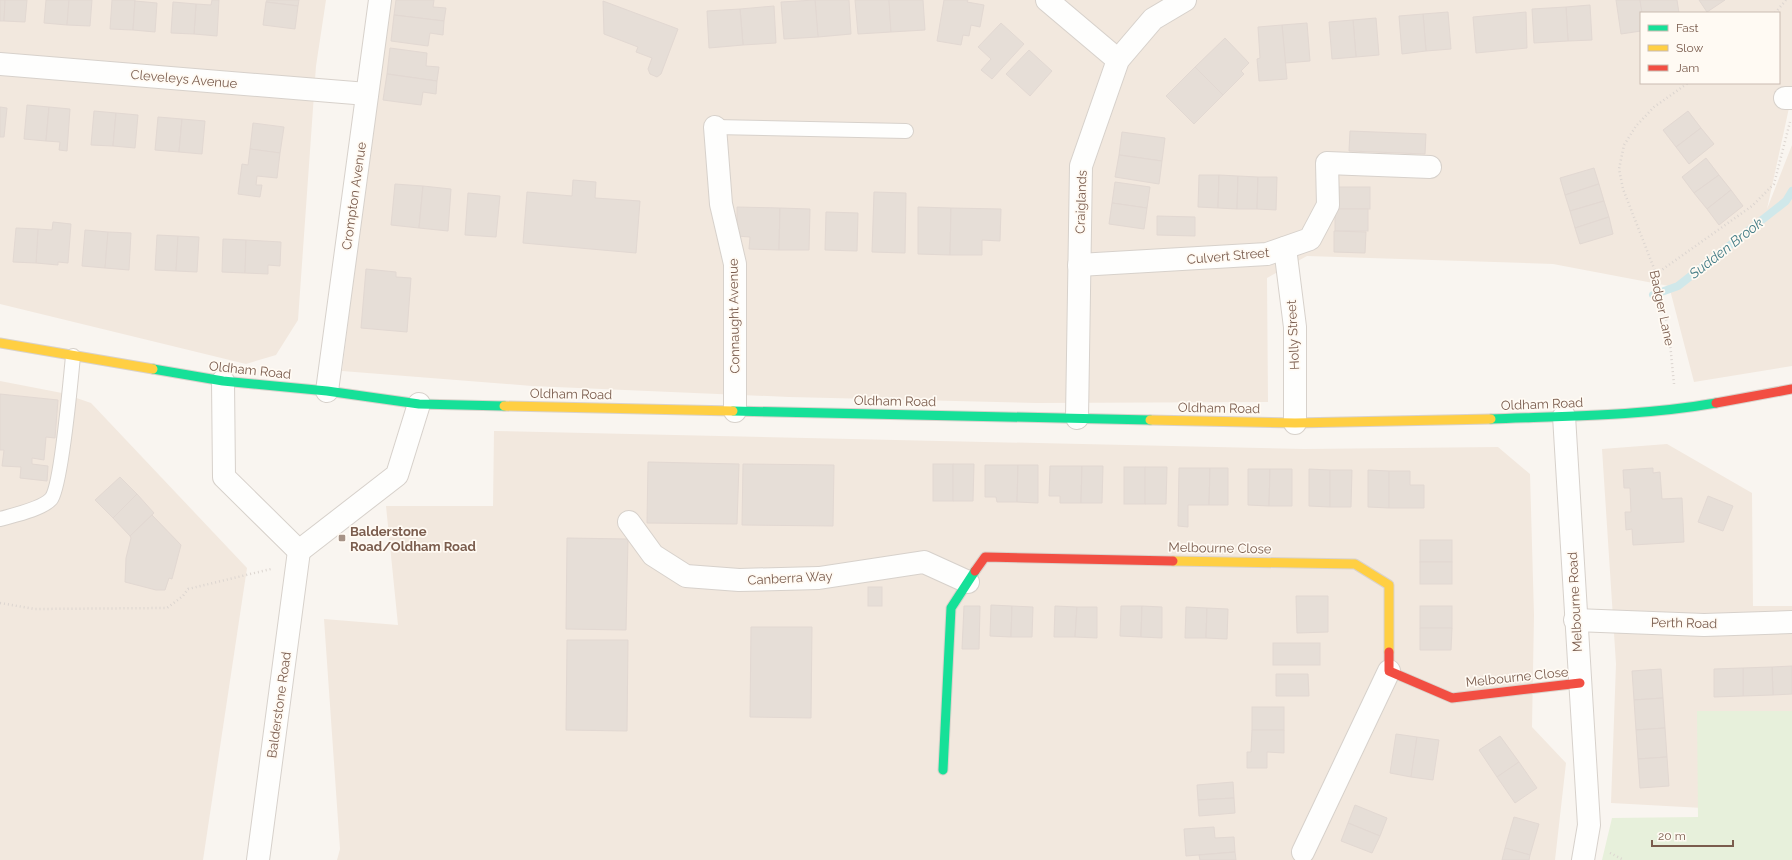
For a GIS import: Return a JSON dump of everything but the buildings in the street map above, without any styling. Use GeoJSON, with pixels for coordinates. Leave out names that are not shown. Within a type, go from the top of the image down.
{"type":"FeatureCollection","features":[{"type":"Feature","properties":{"kind":"main road","name":"Oldham Road"},"geometry":{"type":"LineString","coordinates":[[0,343],[223,381],[327,391],[419,404],[1295,423],[1564,416],[1676,409],[1792,389]]}},
{"type":"Feature","properties":{"kind":"main road","name":"Melbourne Close"},"geometry":{"type":"LineString","coordinates":[[943,770],[951,608],[985,557],[1355,564],[1389,585],[1389,671],[1452,698],[1580,684]]}},
{"type":"Feature","properties":{"kind":"street","name":"Crompton Avenue"},"geometry":{"type":"LineString","coordinates":[[327,391],[380,0]]}},
{"type":"Feature","properties":{"kind":"street"},"geometry":{"type":"LineString","coordinates":[[1047,0],[1118,60]]}},
{"type":"Feature","properties":{"kind":"street","name":"Craiglands"},"geometry":{"type":"LineString","coordinates":[[1076,418],[1081,166],[1118,60],[1153,19],[1185,0]]}},
{"type":"Feature","properties":{"kind":"street","name":"Cleveleys Avenue"},"geometry":{"type":"LineString","coordinates":[[0,64],[367,94]]}},
{"type":"Feature","properties":{"kind":"street","name":"Connaught Avenue"},"geometry":{"type":"LineString","coordinates":[[715,127],[721,204],[735,264],[735,411]]}},
{"type":"Feature","properties":{"kind":"street","name":"Culvert Street"},"geometry":{"type":"LineString","coordinates":[[1079,265],[1267,254],[1310,239],[1328,205],[1327,163],[1430,167]]}},
{"type":"Feature","properties":{"kind":"street","name":"Holly Street"},"geometry":{"type":"LineString","coordinates":[[1285,248],[1295,328],[1295,423]]}},
{"type":"Feature","properties":{"kind":"street"},"geometry":{"type":"LineString","coordinates":[[223,381],[224,477],[299,556],[397,476],[419,404]]}},
{"type":"Feature","properties":{"kind":"street","name":"Melbourne Road"},"geometry":{"type":"LineString","coordinates":[[1564,416],[1575,620],[1589,825],[1583,860]]}},
{"type":"Feature","properties":{"kind":"street","name":"Canberra Way"},"geometry":{"type":"LineString","coordinates":[[629,522],[652,554],[686,576],[739,580],[819,578],[924,562],[968,582]]}},
{"type":"Feature","properties":{"kind":"street","name":"Balderstone Road"},"geometry":{"type":"LineString","coordinates":[[258,860],[299,556]]}},
{"type":"Feature","properties":{"kind":"street","name":"Perth Road"},"geometry":{"type":"LineString","coordinates":[[1575,620],[1704,625],[1792,622]]}},
{"type":"Feature","properties":{"kind":"street"},"geometry":{"type":"LineString","coordinates":[[1303,852],[1389,671]]}},
{"type":"Feature","properties":{"kind":"lane"},"geometry":{"type":"LineString","coordinates":[[715,127],[906,131]]}},
{"type":"Feature","properties":{"kind":"lane"},"geometry":{"type":"LineString","coordinates":[[0,519],[42,505],[52,498],[57,482],[73,356]]}},
{"type":"Feature","properties":{"kind":"path"},"geometry":{"type":"LineString","coordinates":[[1776,12],[1786,0]]}},
{"type":"Feature","properties":{"kind":"path","name":"Badger Lane"},"geometry":{"type":"LineString","coordinates":[[1676,409],[1669,333],[1656,275],[1623,189],[1619,169],[1624,145],[1636,126],[1654,107],[1687,84]]}},
{"type":"Feature","properties":{"kind":"path"},"geometry":{"type":"LineString","coordinates":[[1656,275],[1752,206],[1774,184],[1790,103]]}},
{"type":"Feature","properties":{"kind":"path"},"geometry":{"type":"LineString","coordinates":[[0,603],[35,609],[168,608],[183,596],[188,589],[255,574],[299,556]]}},
{"type":"Feature","properties":{"kind":"shaded area"},"geometry":{"type":"Polygon","coordinates":[[[0,0],[326,0],[316,66],[298,320],[276,355],[246,364],[0,304],[0,0]]]}},
{"type":"Feature","properties":{"kind":"shaded area"},"geometry":{"type":"Polygon","coordinates":[[[388,0],[1792,0],[1792,94],[1767,209],[1792,145],[1792,366],[1694,382],[1669,286],[1553,264],[1307,256],[1267,278],[1268,402],[1036,403],[789,397],[532,386],[342,371],[388,0]]]}},
{"type":"Feature","properties":{"kind":"shaded area"},"geometry":{"type":"Polygon","coordinates":[[[0,381],[62,393],[91,403],[247,568],[203,860],[0,860],[0,381]]]}},
{"type":"Feature","properties":{"kind":"shaded area"},"geometry":{"type":"Polygon","coordinates":[[[494,431],[1304,449],[1498,447],[1530,474],[1534,615],[1532,727],[1566,763],[1555,860],[337,860],[340,849],[324,619],[398,625],[386,506],[493,506],[494,431]]]}},
{"type":"Feature","properties":{"kind":"shaded area"},"geometry":{"type":"Polygon","coordinates":[[[1667,444],[1752,493],[1753,606],[1792,606],[1792,713],[1703,808],[1611,803],[1616,664],[1602,449],[1667,444]]]}},
{"type":"Feature","properties":{"kind":"green space"},"geometry":{"type":"Polygon","coordinates":[[[1697,711],[1792,711],[1792,860],[1602,860],[1612,818],[1698,817],[1697,711]]]}},
{"type":"Feature","properties":{"kind":"waterway","name":"Sudden Brook"},"geometry":{"type":"LineString","coordinates":[[1653,295],[1678,286],[1786,201],[1792,191]]}},
{"type":"Feature","properties":{"kind":"traffic: fast"},"geometry":{"type":"LineString","coordinates":[[153,369],[223,381],[327,391],[419,404],[504,406]]}},
{"type":"Feature","properties":{"kind":"traffic: fast"},"geometry":{"type":"LineString","coordinates":[[1491,419],[1632,413],[1660,411],[1716,403]]}},
{"type":"Feature","properties":{"kind":"traffic: fast"},"geometry":{"type":"LineString","coordinates":[[733,411],[1150,420]]}},
{"type":"Feature","properties":{"kind":"traffic: fast"},"geometry":{"type":"LineString","coordinates":[[943,770],[951,608],[975,571]]}},
{"type":"Feature","properties":{"kind":"traffic: slow"},"geometry":{"type":"LineString","coordinates":[[0,343],[153,369]]}},
{"type":"Feature","properties":{"kind":"traffic: slow"},"geometry":{"type":"LineString","coordinates":[[504,406],[733,411]]}},
{"type":"Feature","properties":{"kind":"traffic: slow"},"geometry":{"type":"LineString","coordinates":[[1150,420],[1295,423],[1491,419]]}},
{"type":"Feature","properties":{"kind":"traffic: slow"},"geometry":{"type":"LineString","coordinates":[[1173,561],[1355,564],[1389,585],[1389,652]]}},
{"type":"Feature","properties":{"kind":"traffic: jam"},"geometry":{"type":"LineString","coordinates":[[1716,403],[1792,389]]}},
{"type":"Feature","properties":{"kind":"traffic: jam"},"geometry":{"type":"LineString","coordinates":[[975,571],[985,557],[1173,561]]}},
{"type":"Feature","properties":{"kind":"traffic: jam"},"geometry":{"type":"LineString","coordinates":[[1389,652],[1389,671],[1452,698],[1580,683]]}},
{"type":"Feature","properties":{"kind":"place","name":"Balderstone Road/Oldham Road"},"geometry":{"type":"Point","coordinates":[342,538]}}]}
